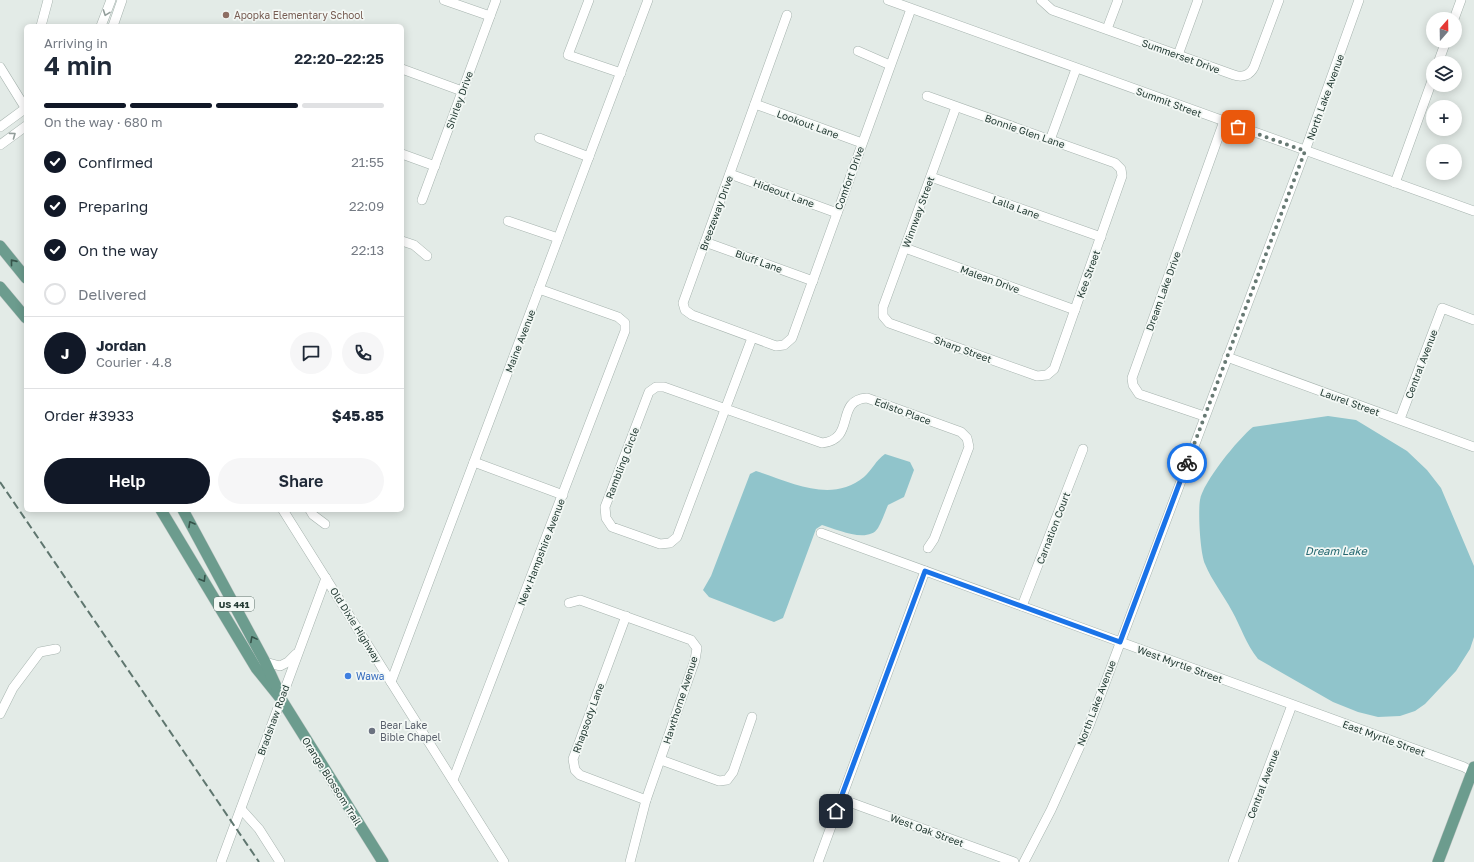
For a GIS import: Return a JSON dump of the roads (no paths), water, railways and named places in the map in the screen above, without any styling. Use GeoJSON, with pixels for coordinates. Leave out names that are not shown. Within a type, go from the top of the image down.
{"type":"FeatureCollection","features":[{"type":"Feature","properties":{"kind":"main road"},"geometry":{"type":"LineString","coordinates":[[0,246],[24,276]]}},
{"type":"Feature","properties":{"kind":"main road"},"geometry":{"type":"LineString","coordinates":[[0,286],[24,316]]}},
{"type":"Feature","properties":{"kind":"main road","name":"Orange Blossom Trail"},"geometry":{"type":"LineString","coordinates":[[162,512],[256,668],[281,699],[384,862]]}},
{"type":"Feature","properties":{"kind":"main road","name":"Orange Blossom Trail"},"geometry":{"type":"LineString","coordinates":[[184,512],[265,662],[281,699]]}},
{"type":"Feature","properties":{"kind":"main road"},"geometry":{"type":"LineString","coordinates":[[1438,862],[1473,770]]}},
{"type":"Feature","properties":{"kind":"street"},"geometry":{"type":"LineString","coordinates":[[42,24],[48,0]]}},
{"type":"Feature","properties":{"kind":"street"},"geometry":{"type":"LineString","coordinates":[[102,24],[111,0]]}},
{"type":"Feature","properties":{"kind":"street"},"geometry":{"type":"LineString","coordinates":[[114,24],[122,0]]}},
{"type":"Feature","properties":{"kind":"street"},"geometry":{"type":"LineString","coordinates":[[444,0],[490,16]]}},
{"type":"Feature","properties":{"kind":"street","name":"Shirley Drive"},"geometry":{"type":"LineString","coordinates":[[422,200],[496,0]]}},
{"type":"Feature","properties":{"kind":"street"},"geometry":{"type":"LineString","coordinates":[[589,0],[568,55],[621,73]]}},
{"type":"Feature","properties":{"kind":"street","name":"Maine Avenue"},"geometry":{"type":"LineString","coordinates":[[391,682],[648,0]]}},
{"type":"Feature","properties":{"kind":"street","name":"Summit Street"},"geometry":{"type":"LineString","coordinates":[[888,0],[1076,69],[1474,211]]}},
{"type":"Feature","properties":{"kind":"street","name":"Summerset Drive"},"geometry":{"type":"LineString","coordinates":[[1041,0],[1052,10],[1178,54],[1234,76],[1248,74],[1256,63],[1279,0]]}},
{"type":"Feature","properties":{"kind":"street"},"geometry":{"type":"LineString","coordinates":[[1108,29],[1118,0]]}},
{"type":"Feature","properties":{"kind":"street"},"geometry":{"type":"LineString","coordinates":[[1178,54],[1198,0]]}},
{"type":"Feature","properties":{"kind":"street","name":"North Lake Avenue"},"geometry":{"type":"LineString","coordinates":[[1024,862],[1051,810],[1089,726],[1204,416],[1305,151],[1359,0]]}},
{"type":"Feature","properties":{"kind":"street"},"geometry":{"type":"LineString","coordinates":[[1457,12],[1461,0]]}},
{"type":"Feature","properties":{"kind":"street","name":"Comfort Drive"},"geometry":{"type":"LineString","coordinates":[[784,345],[792,338],[911,8]]}},
{"type":"Feature","properties":{"kind":"street","name":"Breezeway Drive"},"geometry":{"type":"LineString","coordinates":[[784,345],[776,346],[692,315],[685,310],[683,303],[787,15]]}},
{"type":"Feature","properties":{"kind":"street"},"geometry":{"type":"LineString","coordinates":[[858,51],[890,64]]}},
{"type":"Feature","properties":{"kind":"street"},"geometry":{"type":"LineString","coordinates":[[0,67],[24,105]]}},
{"type":"Feature","properties":{"kind":"street"},"geometry":{"type":"LineString","coordinates":[[1050,140],[1076,69]]}},
{"type":"Feature","properties":{"kind":"street"},"geometry":{"type":"LineString","coordinates":[[404,70],[462,91]]}},
{"type":"Feature","properties":{"kind":"street"},"geometry":{"type":"LineString","coordinates":[[1396,183],[1428,92]]}},
{"type":"Feature","properties":{"kind":"street","name":"Bonnie Glen Lane"},"geometry":{"type":"LineString","coordinates":[[927,96],[1115,163],[1121,169]]}},
{"type":"Feature","properties":{"kind":"street","name":"Lookout Lane"},"geometry":{"type":"LineString","coordinates":[[755,104],[862,143]]}},
{"type":"Feature","properties":{"kind":"street","name":"Winnway Street"},"geometry":{"type":"LineString","coordinates":[[883,316],[883,307],[956,107]]}},
{"type":"Feature","properties":{"kind":"street"},"geometry":{"type":"LineString","coordinates":[[0,127],[24,109]]}},
{"type":"Feature","properties":{"kind":"street","name":"Dream Lake Drive"},"geometry":{"type":"LineString","coordinates":[[1204,416],[1139,394],[1132,385],[1132,378],[1224,121]]}},
{"type":"Feature","properties":{"kind":"street"},"geometry":{"type":"LineString","coordinates":[[0,145],[24,127]]}},
{"type":"Feature","properties":{"kind":"street"},"geometry":{"type":"LineString","coordinates":[[539,138],[589,157]]}},
{"type":"Feature","properties":{"kind":"street"},"geometry":{"type":"LineString","coordinates":[[404,155],[435,166]]}},
{"type":"Feature","properties":{"kind":"street","name":"Kee Street"},"geometry":{"type":"LineString","coordinates":[[1047,375],[1054,369],[1122,176],[1121,169]]}},
{"type":"Feature","properties":{"kind":"street","name":"Hideout Lane"},"geometry":{"type":"LineString","coordinates":[[730,174],[837,212]]}},
{"type":"Feature","properties":{"kind":"street","name":"Lalla Lane"},"geometry":{"type":"LineString","coordinates":[[931,177],[1101,237]]}},
{"type":"Feature","properties":{"kind":"street"},"geometry":{"type":"LineString","coordinates":[[508,221],[558,238]]}},
{"type":"Feature","properties":{"kind":"street"},"geometry":{"type":"LineString","coordinates":[[404,242],[414,245],[427,256]]}},
{"type":"Feature","properties":{"kind":"street","name":"Bluff Lane"},"geometry":{"type":"LineString","coordinates":[[705,242],[813,281]]}},
{"type":"Feature","properties":{"kind":"street","name":"Malean Drive"},"geometry":{"type":"LineString","coordinates":[[905,248],[1075,310]]}},
{"type":"Feature","properties":{"kind":"street","name":"New Hampshire Avenue"},"geometry":{"type":"LineString","coordinates":[[453,780],[625,331],[625,323],[618,317],[539,289]]}},
{"type":"Feature","properties":{"kind":"street","name":"Central Avenue"},"geometry":{"type":"LineString","coordinates":[[1400,419],[1442,308],[1474,320]]}},
{"type":"Feature","properties":{"kind":"street","name":"Sharp Street"},"geometry":{"type":"LineString","coordinates":[[883,316],[889,323],[1037,376],[1047,375]]}},
{"type":"Feature","properties":{"kind":"street","name":"Rambling Circle"},"geometry":{"type":"LineString","coordinates":[[726,407],[664,387],[656,387],[649,392],[605,507],[606,518],[612,527],[660,544],[670,542],[677,537],[726,407],[752,338]]}},
{"type":"Feature","properties":{"kind":"street","name":"Laurel Street"},"geometry":{"type":"LineString","coordinates":[[1227,357],[1474,446]]}},
{"type":"Feature","properties":{"kind":"street","name":"Edisto Place"},"geometry":{"type":"LineString","coordinates":[[726,407],[822,443],[833,442],[839,436],[850,406],[858,399],[867,398],[961,432],[967,438],[969,447],[934,539],[928,548]]}},
{"type":"Feature","properties":{"kind":"street","name":"Carnation Court"},"geometry":{"type":"LineString","coordinates":[[1022,606],[1083,449]]}},
{"type":"Feature","properties":{"kind":"street"},"geometry":{"type":"LineString","coordinates":[[474,462],[563,495]]}},
{"type":"Feature","properties":{"kind":"street","name":"Old Dixie Highway"},"geometry":{"type":"LineString","coordinates":[[284,512],[504,862]]}},
{"type":"Feature","properties":{"kind":"street"},"geometry":{"type":"LineString","coordinates":[[311,512],[325,524]]}},
{"type":"Feature","properties":{"kind":"street","name":"West Myrtle Street"},"geometry":{"type":"LineString","coordinates":[[821,533],[1292,705]]}},
{"type":"Feature","properties":{"kind":"street"},"geometry":{"type":"LineString","coordinates":[[818,862],[925,571]]}},
{"type":"Feature","properties":{"kind":"street","name":"Bradshaw Road"},"geometry":{"type":"LineString","coordinates":[[221,862],[326,578]]}},
{"type":"Feature","properties":{"kind":"street","name":"Hawthorne Avenue"},"geometry":{"type":"LineString","coordinates":[[570,603],[580,600],[626,616],[691,640],[697,648],[695,660],[646,800],[633,861]]}},
{"type":"Feature","properties":{"kind":"street","name":"Rhapsody Lane"},"geometry":{"type":"LineString","coordinates":[[626,616],[573,759],[574,770],[580,775],[646,800]]}},
{"type":"Feature","properties":{"kind":"street"},"geometry":{"type":"LineString","coordinates":[[0,714],[13,688],[40,652],[56,649]]}},
{"type":"Feature","properties":{"kind":"street"},"geometry":{"type":"LineString","coordinates":[[265,662],[272,665],[284,665],[298,651]]}},
{"type":"Feature","properties":{"kind":"street","name":"Central Avenue"},"geometry":{"type":"LineString","coordinates":[[1233,862],[1292,705]]}},
{"type":"Feature","properties":{"kind":"street","name":"East Myrtle Street"},"geometry":{"type":"LineString","coordinates":[[1292,705],[1473,770]]}},
{"type":"Feature","properties":{"kind":"street"},"geometry":{"type":"LineString","coordinates":[[661,760],[719,781],[727,780],[733,772],[752,717]]}},
{"type":"Feature","properties":{"kind":"street","name":"West Oak Street"},"geometry":{"type":"LineString","coordinates":[[841,799],[1014,862]]}},
{"type":"Feature","properties":{"kind":"street"},"geometry":{"type":"LineString","coordinates":[[241,809],[259,829],[280,862]]}},
{"type":"Feature","properties":{"kind":"water","name":"Dream Lake"},"geometry":{"type":"Polygon","coordinates":[[[1328,416],[1356,420],[1407,451],[1427,470],[1441,488],[1474,566],[1474,637],[1470,649],[1456,671],[1425,704],[1415,711],[1400,716],[1378,717],[1358,712],[1333,702],[1258,659],[1229,605],[1211,576],[1203,558],[1199,513],[1200,500],[1207,483],[1214,472],[1239,441],[1253,427],[1328,416]]]}},
{"type":"Feature","properties":{"kind":"water"},"geometry":{"type":"Polygon","coordinates":[[[885,454],[910,462],[914,470],[904,497],[888,505],[878,528],[873,533],[867,535],[852,534],[822,525],[816,529],[783,618],[774,622],[709,597],[703,590],[711,576],[750,474],[756,471],[797,485],[825,490],[838,489],[851,485],[864,477],[885,454]]]}},
{"type":"Feature","properties":{"kind":"railway"},"geometry":{"type":"LineString","coordinates":[[0,482],[259,862]]}},
{"type":"Feature","properties":{"kind":"place","name":"Apopka Elementary School"},"geometry":{"type":"Point","coordinates":[226,15]}},
{"type":"Feature","properties":{"kind":"place","name":"Wawa"},"geometry":{"type":"Point","coordinates":[348,676]}},
{"type":"Feature","properties":{"kind":"place","name":"Bear Lake Bible Chapel"},"geometry":{"type":"Point","coordinates":[372,731]}}]}
